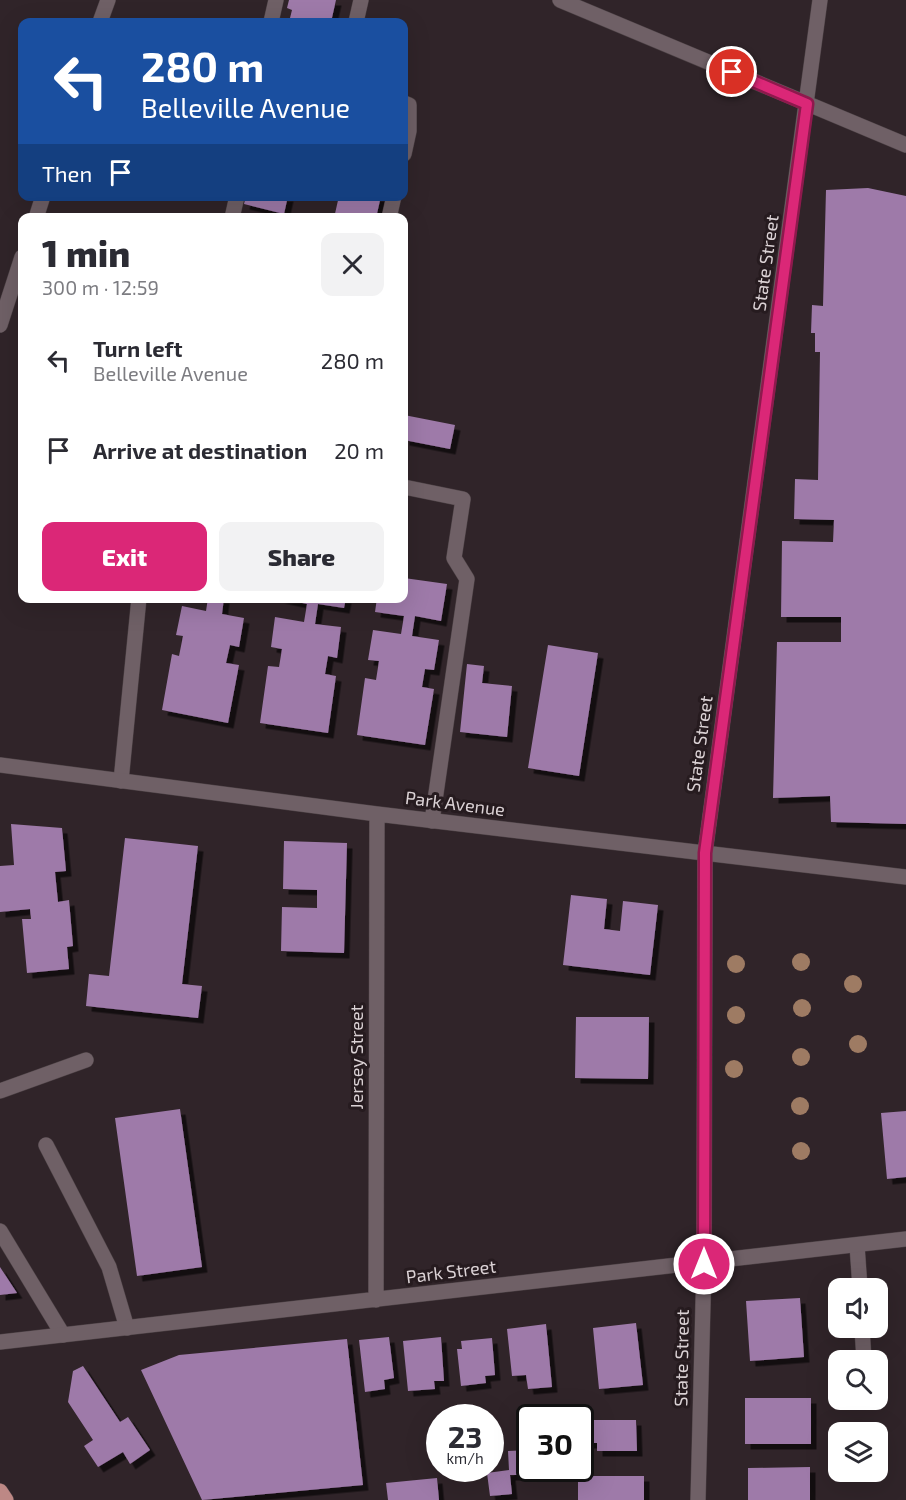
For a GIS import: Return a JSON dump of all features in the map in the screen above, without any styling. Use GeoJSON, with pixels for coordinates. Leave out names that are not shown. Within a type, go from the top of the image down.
{"type":"FeatureCollection","features":[{"type":"Feature","properties":{"kind":"main road"},"geometry":{"type":"LineString","coordinates":[[0,1491],[6,1500]]}},
{"type":"Feature","properties":{"kind":"street"},"geometry":{"type":"LineString","coordinates":[[101,18],[108,0]]}},
{"type":"Feature","properties":{"kind":"street"},"geometry":{"type":"LineString","coordinates":[[272,18],[276,0]]}},
{"type":"Feature","properties":{"kind":"street"},"geometry":{"type":"LineString","coordinates":[[357,18],[361,0]]}},
{"type":"Feature","properties":{"kind":"street"},"geometry":{"type":"LineString","coordinates":[[560,0],[906,145]]}},
{"type":"Feature","properties":{"kind":"street","name":"State Street"},"geometry":{"type":"LineString","coordinates":[[698,1500],[704,1264],[705,853],[820,0]]}},
{"type":"Feature","properties":{"kind":"street"},"geometry":{"type":"LineString","coordinates":[[408,105],[408,136]]}},
{"type":"Feature","properties":{"kind":"street"},"geometry":{"type":"LineString","coordinates":[[0,325],[18,269]]}},
{"type":"Feature","properties":{"kind":"street"},"geometry":{"type":"LineString","coordinates":[[408,488],[463,499],[454,558],[467,579],[432,821]]}},
{"type":"Feature","properties":{"kind":"street"},"geometry":{"type":"LineString","coordinates":[[121,781],[139,603]]}},
{"type":"Feature","properties":{"kind":"street","name":"Park Avenue"},"geometry":{"type":"LineString","coordinates":[[0,765],[432,821],[906,877]]}},
{"type":"Feature","properties":{"kind":"street","name":"Jersey Street"},"geometry":{"type":"LineString","coordinates":[[376,1300],[377,814]]}},
{"type":"Feature","properties":{"kind":"street"},"geometry":{"type":"LineString","coordinates":[[0,1091],[86,1060]]}},
{"type":"Feature","properties":{"kind":"street"},"geometry":{"type":"LineString","coordinates":[[46,1145],[109,1267],[127,1328]]}},
{"type":"Feature","properties":{"kind":"street"},"geometry":{"type":"LineString","coordinates":[[0,1231],[63,1335]]}},
{"type":"Feature","properties":{"kind":"street","name":"Park Street"},"geometry":{"type":"LineString","coordinates":[[0,1342],[704,1264],[906,1239]]}},
{"type":"Feature","properties":{"kind":"street"},"geometry":{"type":"LineString","coordinates":[[857,1245],[859,1278]]}},
{"type":"Feature","properties":{"kind":"building"},"geometry":{"type":"Polygon","coordinates":[[[289,0],[336,0],[332,18],[290,18],[292,10],[287,8],[289,0]]]}},
{"type":"Feature","properties":{"kind":"building"},"geometry":{"type":"Polygon","coordinates":[[[868,188],[906,196],[906,824],[831,822],[830,796],[773,798],[777,642],[841,642],[841,617],[781,617],[782,541],[833,542],[834,520],[794,519],[795,479],[818,480],[820,352],[815,352],[815,333],[811,333],[812,305],[823,306],[826,190],[868,188]]]}},
{"type":"Feature","properties":{"kind":"building"},"geometry":{"type":"Polygon","coordinates":[[[245,201],[287,201],[284,213],[244,204],[245,201]]]}},
{"type":"Feature","properties":{"kind":"building"},"geometry":{"type":"Polygon","coordinates":[[[338,201],[380,201],[377,213],[335,213],[338,201]]]}},
{"type":"Feature","properties":{"kind":"building"},"geometry":{"type":"Polygon","coordinates":[[[408,416],[455,425],[450,449],[408,441],[408,416]]]}},
{"type":"Feature","properties":{"kind":"building"},"geometry":{"type":"Polygon","coordinates":[[[408,579],[447,584],[441,621],[415,616],[412,636],[439,640],[434,670],[425,669],[422,687],[434,689],[425,745],[357,735],[365,678],[376,680],[379,661],[368,660],[373,630],[401,634],[404,616],[375,612],[376,603],[408,603],[408,579]]]}},
{"type":"Feature","properties":{"kind":"building"},"geometry":{"type":"Polygon","coordinates":[[[207,603],[223,603],[222,614],[244,618],[239,647],[230,645],[226,663],[239,665],[228,723],[162,710],[172,654],[179,656],[183,636],[176,635],[182,606],[206,611],[207,603]]]}},
{"type":"Feature","properties":{"kind":"building"},"geometry":{"type":"Polygon","coordinates":[[[302,603],[345,603],[344,608],[318,604],[315,624],[341,627],[337,658],[328,656],[325,674],[336,676],[328,733],[260,723],[268,666],[279,667],[282,649],[271,647],[275,617],[304,622],[307,604],[302,603]]]}},
{"type":"Feature","properties":{"kind":"building"},"geometry":{"type":"Polygon","coordinates":[[[548,645],[598,653],[579,776],[528,768],[548,645]]]}},
{"type":"Feature","properties":{"kind":"building"},"geometry":{"type":"Polygon","coordinates":[[[467,664],[484,666],[482,683],[512,686],[507,737],[460,732],[467,664]]]}},
{"type":"Feature","properties":{"kind":"building"},"geometry":{"type":"Polygon","coordinates":[[[11,824],[62,828],[66,871],[55,872],[58,902],[69,900],[73,946],[67,947],[69,969],[27,973],[22,919],[31,919],[30,909],[0,912],[0,866],[14,865],[11,824]]]}},
{"type":"Feature","properties":{"kind":"building"},"geometry":{"type":"Polygon","coordinates":[[[125,838],[198,846],[182,984],[202,986],[198,1018],[86,1006],[89,974],[109,976],[125,838]]]}},
{"type":"Feature","properties":{"kind":"building"},"geometry":{"type":"Polygon","coordinates":[[[284,841],[347,843],[344,953],[281,951],[282,907],[317,908],[317,890],[283,889],[284,841]]]}},
{"type":"Feature","properties":{"kind":"building"},"geometry":{"type":"Polygon","coordinates":[[[571,895],[607,899],[604,929],[620,931],[623,901],[658,905],[650,975],[563,965],[571,895]]]}},
{"type":"Feature","properties":{"kind":"building"},"geometry":{"type":"Polygon","coordinates":[[[576,1017],[649,1017],[648,1079],[575,1078],[576,1017]]]}},
{"type":"Feature","properties":{"kind":"building"},"geometry":{"type":"Polygon","coordinates":[[[180,1109],[202,1267],[137,1276],[115,1118],[180,1109]]]}},
{"type":"Feature","properties":{"kind":"building"},"geometry":{"type":"Polygon","coordinates":[[[906,1111],[906,1177],[887,1179],[881,1113],[906,1111]]]}},
{"type":"Feature","properties":{"kind":"building"},"geometry":{"type":"Polygon","coordinates":[[[0,1267],[17,1293],[0,1295],[0,1267]]]}},
{"type":"Feature","properties":{"kind":"building"},"geometry":{"type":"Polygon","coordinates":[[[800,1298],[804,1357],[750,1361],[746,1301],[800,1298]]]}},
{"type":"Feature","properties":{"kind":"building"},"geometry":{"type":"Polygon","coordinates":[[[636,1323],[643,1385],[599,1389],[593,1328],[636,1323]]]}},
{"type":"Feature","properties":{"kind":"building"},"geometry":{"type":"Polygon","coordinates":[[[546,1324],[552,1387],[528,1389],[526,1375],[512,1376],[507,1329],[546,1324]]]}},
{"type":"Feature","properties":{"kind":"building"},"geometry":{"type":"Polygon","coordinates":[[[389,1337],[394,1378],[384,1380],[385,1389],[365,1392],[359,1340],[389,1337]]]}},
{"type":"Feature","properties":{"kind":"building"},"geometry":{"type":"Polygon","coordinates":[[[441,1337],[444,1381],[434,1381],[435,1389],[408,1391],[403,1341],[441,1337]]]}},
{"type":"Feature","properties":{"kind":"building"},"geometry":{"type":"Polygon","coordinates":[[[492,1338],[495,1375],[485,1376],[486,1383],[461,1386],[457,1349],[462,1349],[461,1341],[492,1338]]]}},
{"type":"Feature","properties":{"kind":"building"},"geometry":{"type":"Polygon","coordinates":[[[347,1339],[363,1485],[202,1500],[141,1370],[179,1355],[347,1339]]]}},
{"type":"Feature","properties":{"kind":"building"},"geometry":{"type":"Polygon","coordinates":[[[83,1366],[120,1422],[128,1417],[150,1450],[130,1464],[123,1452],[98,1467],[84,1446],[93,1440],[68,1402],[73,1371],[83,1366]]]}},
{"type":"Feature","properties":{"kind":"building"},"geometry":{"type":"Polygon","coordinates":[[[745,1398],[811,1398],[811,1444],[745,1444],[745,1398]]]}},
{"type":"Feature","properties":{"kind":"building"},"geometry":{"type":"Polygon","coordinates":[[[594,1420],[636,1420],[637,1451],[597,1451],[597,1443],[594,1443],[594,1420]]]}},
{"type":"Feature","properties":{"kind":"building"},"geometry":{"type":"Polygon","coordinates":[[[508,1451],[516,1451],[516,1475],[510,1475],[512,1494],[490,1496],[488,1482],[504,1482],[504,1471],[509,1470],[508,1451]]]}},
{"type":"Feature","properties":{"kind":"building"},"geometry":{"type":"Polygon","coordinates":[[[810,1467],[810,1500],[748,1500],[748,1468],[810,1467]]]}},
{"type":"Feature","properties":{"kind":"building"},"geometry":{"type":"Polygon","coordinates":[[[594,1476],[644,1476],[644,1500],[578,1500],[578,1482],[594,1482],[594,1476]]]}},
{"type":"Feature","properties":{"kind":"building"},"geometry":{"type":"Polygon","coordinates":[[[426,1479],[426,1482],[437,1482],[439,1500],[388,1500],[386,1483],[426,1479]]]}},
{"type":"Feature","properties":{"kind":"route"},"geometry":{"type":"LineString","coordinates":[[704,1264],[705,853],[807,104],[732,72]]}}]}
